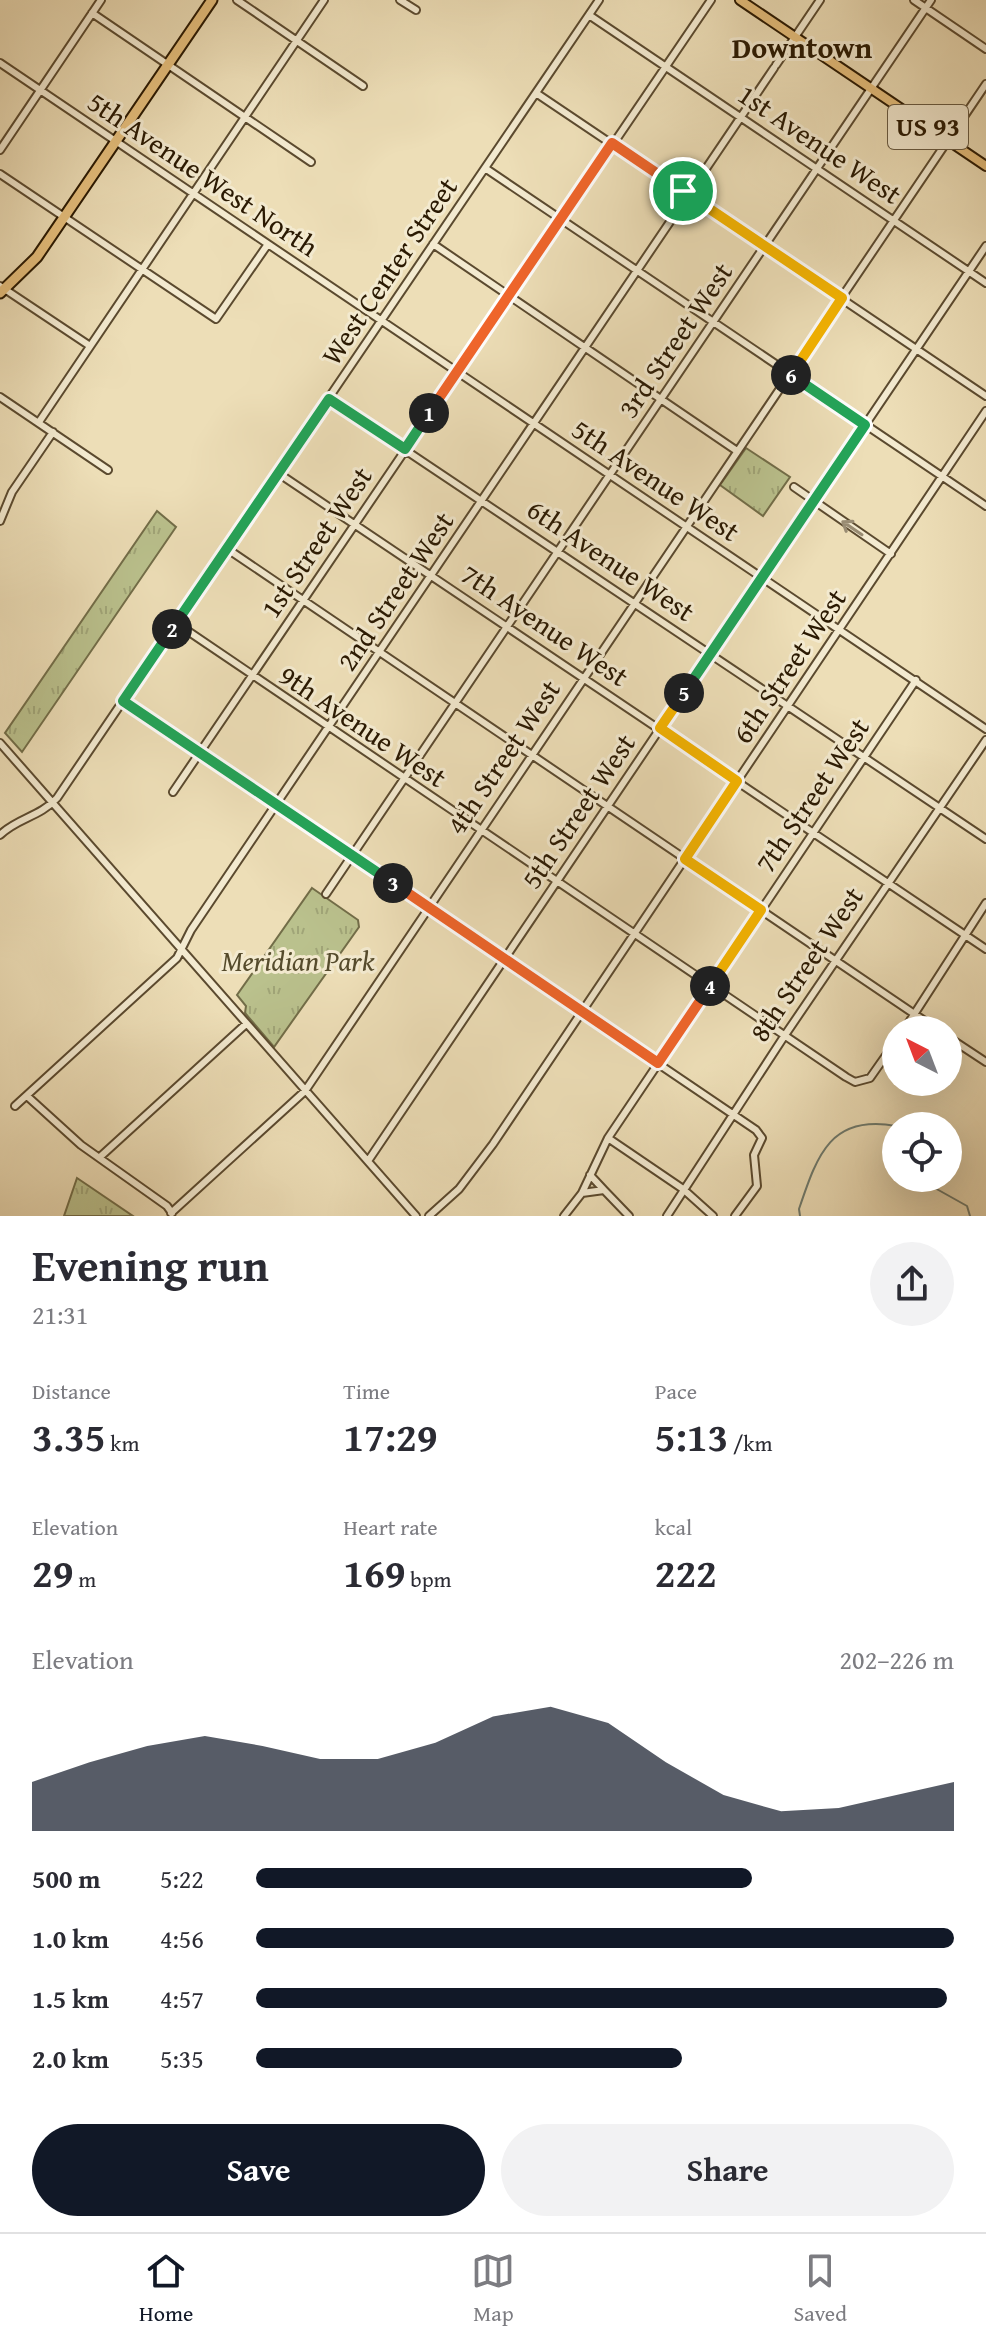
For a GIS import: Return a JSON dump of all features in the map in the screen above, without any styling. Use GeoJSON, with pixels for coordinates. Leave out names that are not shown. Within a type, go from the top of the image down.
{"type":"FeatureCollection","features":[{"type":"Feature","properties":{"kind":"highway"},"geometry":{"type":"LineString","coordinates":[[1,289],[37,257],[212,0]]}},
{"type":"Feature","properties":{"kind":"main road","name":"US 93"},"geometry":{"type":"LineString","coordinates":[[740,0],[986,166]]}},
{"type":"Feature","properties":{"kind":"street"},"geometry":{"type":"LineString","coordinates":[[0,150],[101,0]]}},
{"type":"Feature","properties":{"kind":"street"},"geometry":{"type":"LineString","coordinates":[[237,0],[363,86]]}},
{"type":"Feature","properties":{"kind":"street"},"geometry":{"type":"LineString","coordinates":[[39,422],[324,0]]}},
{"type":"Feature","properties":{"kind":"street"},"geometry":{"type":"LineString","coordinates":[[400,0],[416,10]]}},
{"type":"Feature","properties":{"kind":"street","name":"West Center Street"},"geometry":{"type":"LineString","coordinates":[[52,804],[599,0]]}},
{"type":"Feature","properties":{"kind":"street","name":"1st Street West"},"geometry":{"type":"LineString","coordinates":[[173,792],[711,0]]}},
{"type":"Feature","properties":{"kind":"street","name":"2nd Street West"},"geometry":{"type":"LineString","coordinates":[[15,1106],[177,958],[276,805],[820,0]]}},
{"type":"Feature","properties":{"kind":"street"},"geometry":{"type":"LineString","coordinates":[[914,0],[986,49]]}},
{"type":"Feature","properties":{"kind":"street","name":"3rd Street West"},"geometry":{"type":"LineString","coordinates":[[326,894],[931,0]]}},
{"type":"Feature","properties":{"kind":"street"},"geometry":{"type":"LineString","coordinates":[[92,13],[311,162]]}},
{"type":"Feature","properties":{"kind":"street","name":"1st Avenue West"},"geometry":{"type":"LineString","coordinates":[[589,15],[986,283]]}},
{"type":"Feature","properties":{"kind":"street","name":"5th Avenue West North"},"geometry":{"type":"LineString","coordinates":[[0,63],[381,321]]}},
{"type":"Feature","properties":{"kind":"street","name":"4th Street West"},"geometry":{"type":"LineString","coordinates":[[173,1214],[305,1091],[986,84]]}},
{"type":"Feature","properties":{"kind":"street"},"geometry":{"type":"LineString","coordinates":[[536,93],[986,396]]}},
{"type":"Feature","properties":{"kind":"street"},"geometry":{"type":"LineString","coordinates":[[485,168],[986,506]]}},
{"type":"Feature","properties":{"kind":"street"},"geometry":{"type":"LineString","coordinates":[[0,174],[216,319],[268,244]]}},
{"type":"Feature","properties":{"kind":"street"},"geometry":{"type":"LineString","coordinates":[[433,244],[737,451]]}},
{"type":"Feature","properties":{"kind":"street","name":"5th Street West"},"geometry":{"type":"LineString","coordinates":[[368,1161],[986,246]]}},
{"type":"Feature","properties":{"kind":"street"},"geometry":{"type":"LineString","coordinates":[[1,289],[90,346]]}},
{"type":"Feature","properties":{"kind":"street","name":"5th Avenue West"},"geometry":{"type":"LineString","coordinates":[[381,321],[986,729]]}},
{"type":"Feature","properties":{"kind":"street"},"geometry":{"type":"LineString","coordinates":[[0,397],[108,470]]}},
{"type":"Feature","properties":{"kind":"street","name":"6th Avenue West"},"geometry":{"type":"LineString","coordinates":[[329,399],[986,839]]}},
{"type":"Feature","properties":{"kind":"street","name":"6th Street West"},"geometry":{"type":"LineString","coordinates":[[429,1216],[471,1176],[986,411]]}},
{"type":"Feature","properties":{"kind":"street"},"geometry":{"type":"LineString","coordinates":[[0,521],[12,492],[53,432]]}},
{"type":"Feature","properties":{"kind":"street","name":"7th Avenue West"},"geometry":{"type":"LineString","coordinates":[[278,473],[986,949]]}},
{"type":"Feature","properties":{"kind":"street"},"geometry":{"type":"LineString","coordinates":[[794,487],[891,554]]}},
{"type":"Feature","properties":{"kind":"street"},"geometry":{"type":"LineString","coordinates":[[226,548],[918,1016]]}},
{"type":"Feature","properties":{"kind":"street","name":"9th Avenue West"},"geometry":{"type":"LineString","coordinates":[[176,623],[251,677],[846,1077],[855,1082],[870,1078],[882,1061]]}},
{"type":"Feature","properties":{"kind":"street","name":"7th Street West"},"geometry":{"type":"LineString","coordinates":[[564,1216],[582,1193],[608,1138],[916,680]]}},
{"type":"Feature","properties":{"kind":"street"},"geometry":{"type":"LineString","coordinates":[[123,701],[756,1130],[762,1138],[754,1155],[757,1186],[735,1216]]}},
{"type":"Feature","properties":{"kind":"street","name":"8th Street West"},"geometry":{"type":"LineString","coordinates":[[667,1216],[785,1035],[986,740]]}},
{"type":"Feature","properties":{"kind":"street"},"geometry":{"type":"LineString","coordinates":[[0,743],[416,1216]]}},
{"type":"Feature","properties":{"kind":"street"},"geometry":{"type":"LineString","coordinates":[[0,835],[16,822],[34,817],[52,804]]}},
{"type":"Feature","properties":{"kind":"street"},"geometry":{"type":"LineString","coordinates":[[915,1014],[986,903]]}},
{"type":"Feature","properties":{"kind":"street"},"geometry":{"type":"LineString","coordinates":[[100,1157],[246,1024]]}},
{"type":"Feature","properties":{"kind":"street"},"geometry":{"type":"LineString","coordinates":[[962,1046],[986,1062]]}},
{"type":"Feature","properties":{"kind":"street"},"geometry":{"type":"LineString","coordinates":[[27,1096],[100,1157],[167,1206],[173,1214]]}},
{"type":"Feature","properties":{"kind":"street"},"geometry":{"type":"LineString","coordinates":[[608,1138],[683,1189],[713,1216]]}},
{"type":"Feature","properties":{"kind":"street"},"geometry":{"type":"LineString","coordinates":[[590,1175],[629,1216]]}},
{"type":"Feature","properties":{"kind":"street"},"geometry":{"type":"LineString","coordinates":[[582,1193],[604,1190]]}},
{"type":"Feature","properties":{"kind":"green space"},"geometry":{"type":"Polygon","coordinates":[[[746,448],[790,477],[763,516],[720,485],[746,448]]]}},
{"type":"Feature","properties":{"kind":"green space"},"geometry":{"type":"Polygon","coordinates":[[[157,511],[176,527],[22,752],[5,733],[157,511]]]}},
{"type":"Feature","properties":{"kind":"green space","name":"Meridian Park"},"geometry":{"type":"Polygon","coordinates":[[[312,888],[358,920],[359,927],[274,1047],[245,1013],[246,1006],[237,995],[312,888]]]}},
{"type":"Feature","properties":{"kind":"green space"},"geometry":{"type":"Polygon","coordinates":[[[77,1178],[133,1216],[64,1216],[77,1178]]]}},
{"type":"Feature","properties":{"kind":"waterway"},"geometry":{"type":"LineString","coordinates":[[800,1216],[799,1209],[812,1172],[830,1143],[856,1126],[882,1125]]}},
{"type":"Feature","properties":{"kind":"waterway"},"geometry":{"type":"LineString","coordinates":[[942,1192],[967,1206],[970,1216]]}},
{"type":"Feature","properties":{"kind":"district","name":"Downtown"},"geometry":{"type":"Point","coordinates":[802,48]}},
{"type":"Feature","properties":{"kind":"route"},"geometry":{"type":"LineString","coordinates":[[612,143],[683,191],[842,298],[790,374],[865,425],[660,728],[737,781],[685,859],[761,910],[658,1063],[123,701],[329,399],[405,449],[612,143]]}}]}
